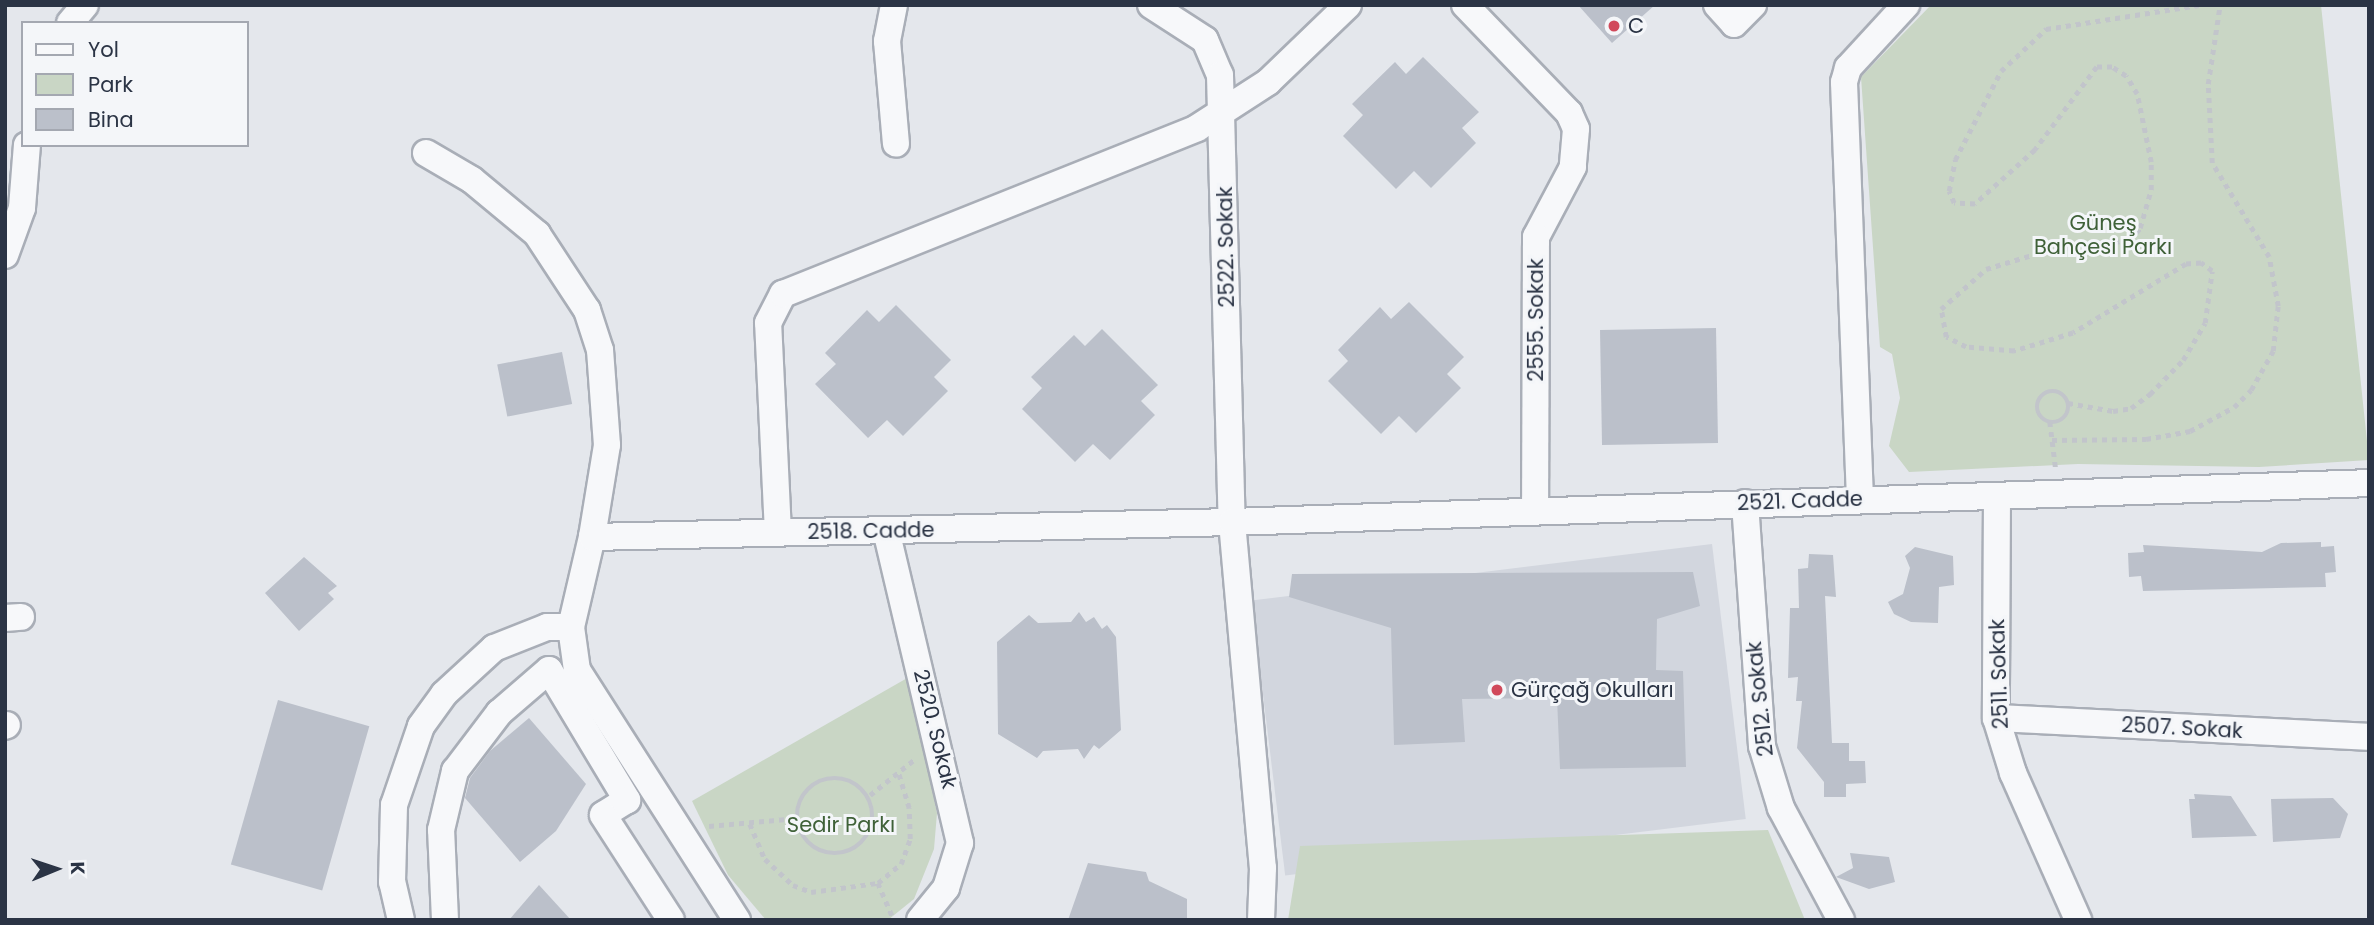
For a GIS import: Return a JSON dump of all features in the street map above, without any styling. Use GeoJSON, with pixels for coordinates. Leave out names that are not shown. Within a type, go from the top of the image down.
{"type":"FeatureCollection","features":[{"type":"Feature","properties":{"kind":"street"},"geometry":{"type":"LineString","coordinates":[[71,21],[85,5]]}},
{"type":"Feature","properties":{"kind":"street"},"geometry":{"type":"LineString","coordinates":[[894,5],[887,41],[896,144]]}},
{"type":"Feature","properties":{"kind":"street","name":"2522. Sokak"},"geometry":{"type":"LineString","coordinates":[[1151,5],[1205,40],[1220,75],[1232,522]]}},
{"type":"Feature","properties":{"kind":"street"},"geometry":{"type":"LineString","coordinates":[[778,533],[768,323],[783,294],[1223,113],[1268,82],[1348,5]]}},
{"type":"Feature","properties":{"kind":"street","name":"2555. Sokak"},"geometry":{"type":"LineString","coordinates":[[1465,5],[1569,113],[1577,138],[1570,175],[1536,237],[1535,511]]}},
{"type":"Feature","properties":{"kind":"street"},"geometry":{"type":"LineString","coordinates":[[1726,15],[1753,5]]}},
{"type":"Feature","properties":{"kind":"street"},"geometry":{"type":"LineString","coordinates":[[1860,499],[1843,89],[1848,68],[1906,5]]}},
{"type":"Feature","properties":{"kind":"street"},"geometry":{"type":"LineString","coordinates":[[5,255],[27,147]]}},
{"type":"Feature","properties":{"kind":"street"},"geometry":{"type":"LineString","coordinates":[[426,152],[472,180],[537,234],[587,310],[603,366],[607,445],[603,492],[571,627],[578,670],[731,918]]}},
{"type":"Feature","properties":{"kind":"street","name":"2521. Cadde"},"geometry":{"type":"LineString","coordinates":[[1232,522],[2369,483]]}},
{"type":"Feature","properties":{"kind":"street","name":"2511. Sokak"},"geometry":{"type":"LineString","coordinates":[[1997,496],[1996,718],[2013,773],[2078,920]]}},
{"type":"Feature","properties":{"kind":"street","name":"2512. Sokak"},"geometry":{"type":"LineString","coordinates":[[1745,503],[1762,746],[1782,808],[1841,920]]}},
{"type":"Feature","properties":{"kind":"street"},"geometry":{"type":"LineString","coordinates":[[1232,522],[1263,868],[1261,920]]}},
{"type":"Feature","properties":{"kind":"street","name":"2518. Cadde"},"geometry":{"type":"LineString","coordinates":[[592,537],[1232,522]]}},
{"type":"Feature","properties":{"kind":"street","name":"2520. Sokak"},"geometry":{"type":"LineString","coordinates":[[886,530],[938,740],[960,843],[946,888],[920,920]]}},
{"type":"Feature","properties":{"kind":"street"},"geometry":{"type":"LineString","coordinates":[[401,920],[392,882],[394,805],[421,726],[443,694],[494,648],[547,627],[571,627]]}},
{"type":"Feature","properties":{"kind":"street"},"geometry":{"type":"LineString","coordinates":[[445,920],[441,830],[455,771],[499,713],[549,670],[627,800],[604,815],[671,920]]}},
{"type":"Feature","properties":{"kind":"street","name":"2507. Sokak"},"geometry":{"type":"LineString","coordinates":[[1996,718],[2369,737]]}},
{"type":"Feature","properties":{"kind":"path"},"geometry":{"type":"LineString","coordinates":[[2059,494],[2050,422],[2039,413],[2040,398],[2053,391],[2068,403],[2113,411],[2131,408],[2150,394],[2183,360],[2205,323],[2213,271],[2201,263],[2186,264],[2109,313],[2044,344],[2014,351],[1966,347],[1946,337],[1941,309],[1986,270],[2045,251],[2129,240],[2140,228],[2151,190],[2151,162],[2143,113],[2126,76],[2112,66],[2097,67],[2086,74],[2035,150],[1975,204],[1954,203],[1950,179],[1966,133],[2021,48],[2046,29],[2077,21],[2199,5]]}},
{"type":"Feature","properties":{"kind":"path"},"geometry":{"type":"LineString","coordinates":[[2052,440],[2146,439],[2190,431],[2243,399],[2273,351],[2278,306],[2269,257],[2212,163],[2208,84],[2220,5]]}},
{"type":"Feature","properties":{"kind":"path"},"geometry":{"type":"LineString","coordinates":[[2050,422],[2064,418],[2068,403]]}},
{"type":"Feature","properties":{"kind":"path"},"geometry":{"type":"LineString","coordinates":[[870,795],[938,740]]}},
{"type":"Feature","properties":{"kind":"path"},"geometry":{"type":"LineString","coordinates":[[750,824],[765,859],[793,885],[811,892],[878,883],[901,864],[910,839],[909,808],[898,772]]}},
{"type":"Feature","properties":{"kind":"path"},"geometry":{"type":"LineString","coordinates":[[845,777],[870,795],[874,826],[856,851],[825,855],[800,836],[798,818],[796,806],[814,781],[845,777]]}},
{"type":"Feature","properties":{"kind":"path"},"geometry":{"type":"LineString","coordinates":[[676,828],[798,818]]}},
{"type":"Feature","properties":{"kind":"path"},"geometry":{"type":"LineString","coordinates":[[878,883],[894,920]]}},
{"type":"Feature","properties":{"kind":"shaded area","name":"Gürçağ Okulları"},"geometry":{"type":"Polygon","coordinates":[[[1712,544],[1746,819],[1285,875],[1251,601],[1712,544]]]}},
{"type":"Feature","properties":{"kind":"green space","name":"Güneş Bahçesi Parkı"},"geometry":{"type":"Polygon","coordinates":[[[1931,5],[2321,5],[2369,460],[2259,467],[2078,464],[1909,472],[1889,446],[1900,398],[1892,354],[1880,347],[1861,77],[1931,5]]]}},
{"type":"Feature","properties":{"kind":"green space","name":"Sedir Parkı"},"geometry":{"type":"Polygon","coordinates":[[[909,677],[937,813],[934,849],[914,899],[888,920],[766,920],[728,875],[692,801],[909,677]]]}},
{"type":"Feature","properties":{"kind":"green space"},"geometry":{"type":"Polygon","coordinates":[[[1768,830],[1805,920],[1288,920],[1300,846],[1768,830]]]}},
{"type":"Feature","properties":{"kind":"building","name":"C"},"geometry":{"type":"Polygon","coordinates":[[[1578,5],[1655,5],[1612,43],[1578,5]]]}},
{"type":"Feature","properties":{"kind":"building"},"geometry":{"type":"Polygon","coordinates":[[[1423,57],[1479,112],[1462,128],[1476,143],[1431,188],[1414,171],[1396,189],[1343,136],[1363,115],[1352,104],[1395,62],[1406,74],[1423,57]]]}},
{"type":"Feature","properties":{"kind":"building"},"geometry":{"type":"Polygon","coordinates":[[[1409,302],[1464,357],[1447,374],[1461,388],[1416,433],[1399,416],[1381,434],[1328,381],[1348,361],[1338,350],[1380,307],[1391,319],[1409,302]]]}},
{"type":"Feature","properties":{"kind":"building"},"geometry":{"type":"Polygon","coordinates":[[[896,305],[951,360],[934,377],[948,391],[903,436],[887,420],[868,438],[815,384],[836,364],[825,353],[867,310],[879,322],[896,305]]]}},
{"type":"Feature","properties":{"kind":"building"},"geometry":{"type":"Polygon","coordinates":[[[1716,328],[1718,443],[1602,445],[1600,330],[1716,328]]]}},
{"type":"Feature","properties":{"kind":"building"},"geometry":{"type":"Polygon","coordinates":[[[1102,329],[1158,385],[1141,401],[1155,415],[1110,460],[1093,444],[1075,462],[1022,409],[1042,388],[1031,377],[1074,335],[1085,346],[1102,329]]]}},
{"type":"Feature","properties":{"kind":"building"},"geometry":{"type":"Polygon","coordinates":[[[562,352],[572,404],[507,417],[497,365],[562,352]]]}},
{"type":"Feature","properties":{"kind":"building"},"geometry":{"type":"Polygon","coordinates":[[[2321,542],[2321,547],[2334,546],[2336,572],[2325,573],[2326,587],[2143,591],[2141,576],[2129,577],[2128,553],[2144,552],[2143,545],[2262,552],[2281,543],[2321,542]]]}},
{"type":"Feature","properties":{"kind":"building"},"geometry":{"type":"Polygon","coordinates":[[[1915,547],[1953,556],[1954,585],[1939,587],[1938,623],[1911,622],[1894,614],[1888,602],[1903,594],[1910,568],[1905,556],[1915,547]]]}},
{"type":"Feature","properties":{"kind":"building"},"geometry":{"type":"Polygon","coordinates":[[[1809,554],[1833,555],[1836,597],[1825,596],[1832,743],[1849,743],[1849,761],[1865,761],[1866,783],[1846,784],[1846,797],[1824,797],[1824,782],[1797,748],[1802,701],[1796,701],[1798,677],[1788,678],[1790,608],[1799,608],[1798,569],[1808,568],[1809,554]]]}},
{"type":"Feature","properties":{"kind":"building"},"geometry":{"type":"Polygon","coordinates":[[[304,557],[337,586],[328,593],[334,599],[299,631],[265,593],[304,557]]]}},
{"type":"Feature","properties":{"kind":"building","name":"Gürçağ Okulları"},"geometry":{"type":"Polygon","coordinates":[[[1693,572],[1700,606],[1657,619],[1656,670],[1683,671],[1686,767],[1560,769],[1557,698],[1462,699],[1465,742],[1394,745],[1391,628],[1289,597],[1292,574],[1693,572]]]}},
{"type":"Feature","properties":{"kind":"building"},"geometry":{"type":"Polygon","coordinates":[[[1079,612],[1086,622],[1094,617],[1102,629],[1107,625],[1116,637],[1121,730],[1099,749],[1094,745],[1084,759],[1078,749],[1043,751],[1037,758],[998,734],[997,642],[1029,615],[1038,623],[1071,622],[1079,612]]]}},
{"type":"Feature","properties":{"kind":"building"},"geometry":{"type":"Polygon","coordinates":[[[278,700],[369,726],[322,891],[231,864],[278,700]]]}},
{"type":"Feature","properties":{"kind":"building"},"geometry":{"type":"Polygon","coordinates":[[[529,718],[586,784],[556,831],[520,862],[465,798],[470,778],[490,751],[529,718]]]}},
{"type":"Feature","properties":{"kind":"building"},"geometry":{"type":"Polygon","coordinates":[[[2194,794],[2231,796],[2257,836],[2192,838],[2189,799],[2195,799],[2194,794]]]}},
{"type":"Feature","properties":{"kind":"building"},"geometry":{"type":"Polygon","coordinates":[[[2333,798],[2348,814],[2340,838],[2273,842],[2271,799],[2333,798]]]}},
{"type":"Feature","properties":{"kind":"building"},"geometry":{"type":"Polygon","coordinates":[[[1850,853],[1889,857],[1895,882],[1869,889],[1836,877],[1853,868],[1850,853]]]}},
{"type":"Feature","properties":{"kind":"building"},"geometry":{"type":"Polygon","coordinates":[[[1088,863],[1146,872],[1149,881],[1187,899],[1187,920],[1068,920],[1088,863]]]}},
{"type":"Feature","properties":{"kind":"building"},"geometry":{"type":"Polygon","coordinates":[[[539,885],[571,920],[509,920],[539,885]]]}},
{"type":"Feature","properties":{"kind":"place","name":"C"},"geometry":{"type":"Point","coordinates":[1614,26]}},
{"type":"Feature","properties":{"kind":"place","name":"Gürçağ Okulları"},"geometry":{"type":"Point","coordinates":[1497,690]}}]}
